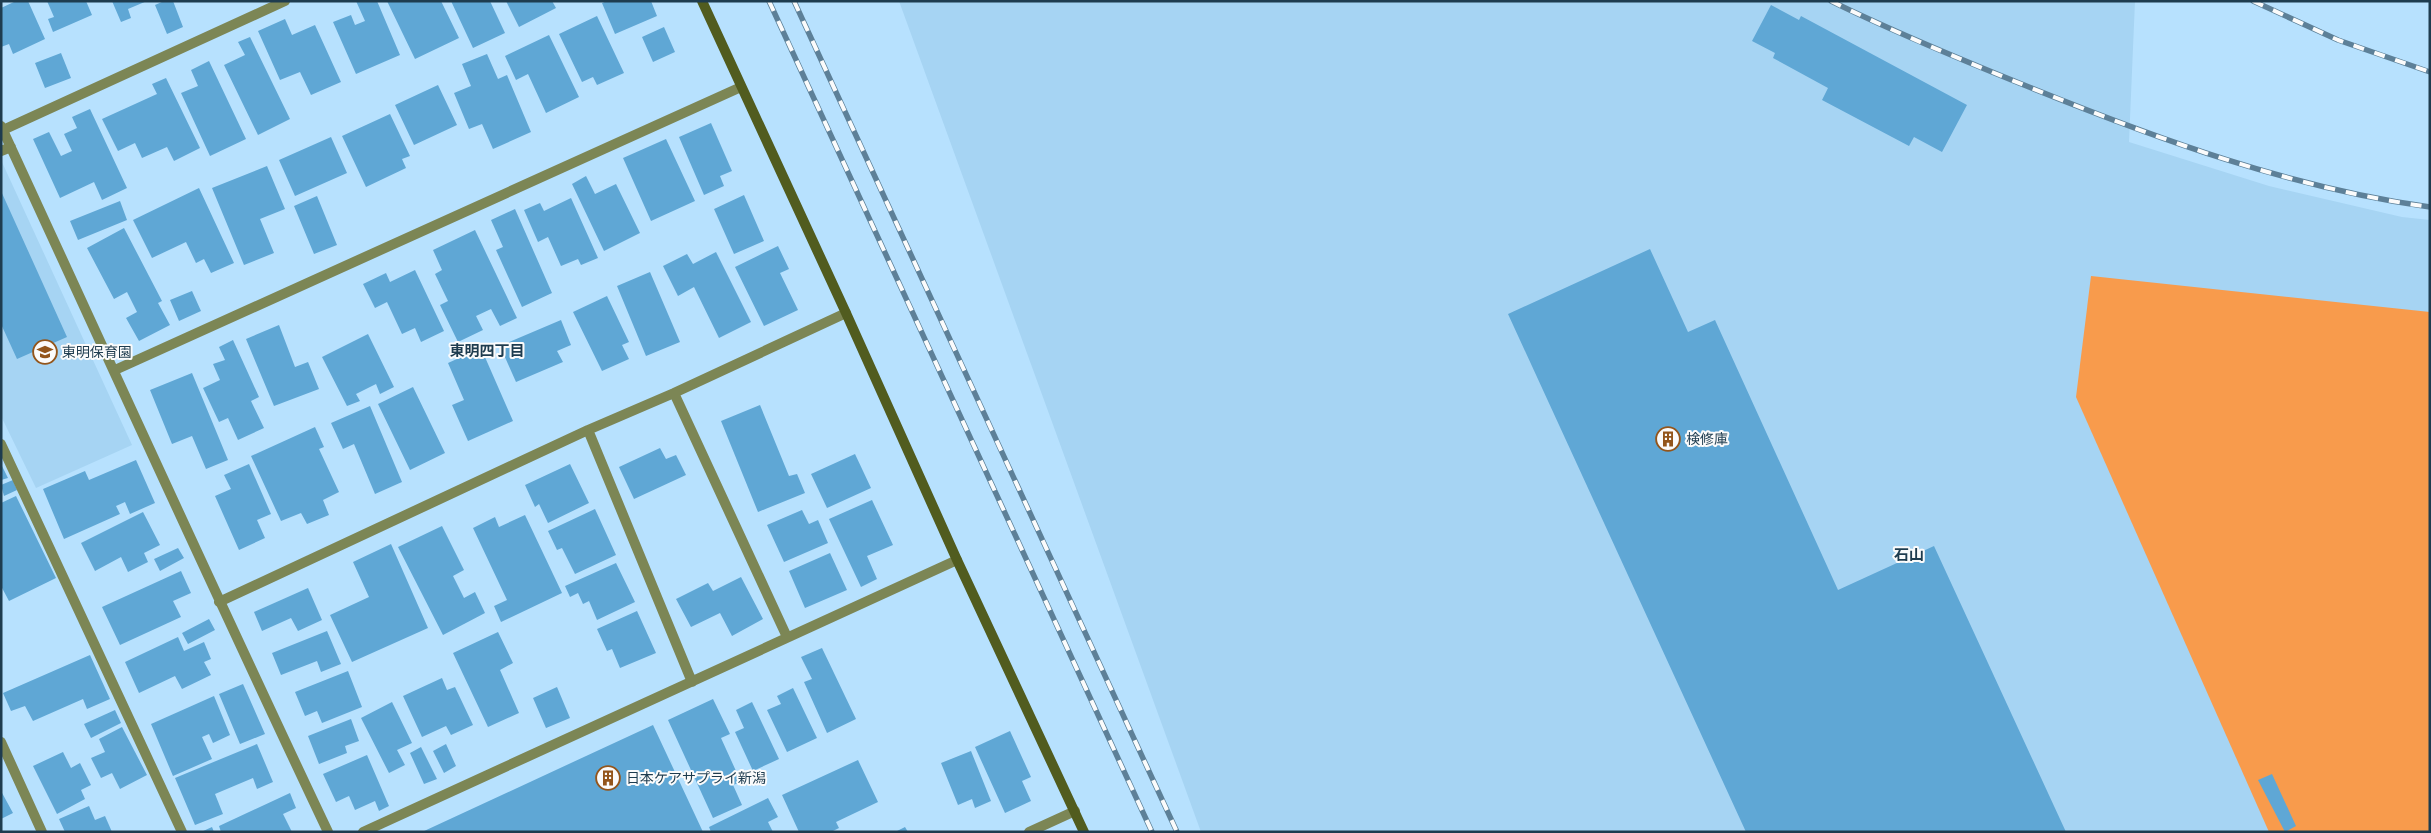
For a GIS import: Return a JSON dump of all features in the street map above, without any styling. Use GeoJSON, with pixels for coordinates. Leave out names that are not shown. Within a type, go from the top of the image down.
{"type":"FeatureCollection","features":[{"type":"Feature","properties":{"kind":"street"},"geometry":{"type":"LineString","coordinates":[[284,1],[2,128],[115,370],[219,602],[328,832]]}},
{"type":"Feature","properties":{"kind":"street"},"geometry":{"type":"LineString","coordinates":[[702,1],[846,313],[957,560],[1084,832]]}},
{"type":"Feature","properties":{"kind":"street"},"geometry":{"type":"LineString","coordinates":[[115,370],[741,87]]}},
{"type":"Feature","properties":{"kind":"street"},"geometry":{"type":"LineString","coordinates":[[1,151],[11,147]]}},
{"type":"Feature","properties":{"kind":"street"},"geometry":{"type":"LineString","coordinates":[[219,602],[588,430],[674,393],[846,313]]}},
{"type":"Feature","properties":{"kind":"street"},"geometry":{"type":"LineString","coordinates":[[674,393],[787,637]]}},
{"type":"Feature","properties":{"kind":"street"},"geometry":{"type":"LineString","coordinates":[[588,430],[692,682]]}},
{"type":"Feature","properties":{"kind":"street"},"geometry":{"type":"LineString","coordinates":[[1,444],[182,832]]}},
{"type":"Feature","properties":{"kind":"street"},"geometry":{"type":"LineString","coordinates":[[363,832],[957,560]]}},
{"type":"Feature","properties":{"kind":"street"},"geometry":{"type":"LineString","coordinates":[[1,742],[42,832]]}},
{"type":"Feature","properties":{"kind":"street"},"geometry":{"type":"LineString","coordinates":[[1029,832],[1075,811]]}},
{"type":"Feature","properties":{"kind":"shaded area"},"geometry":{"type":"Polygon","coordinates":[[[899,1],[2135,1],[2129,142],[2269,186],[2402,217],[2430,220],[2430,832],[1201,832],[899,1]]]}},
{"type":"Feature","properties":{"kind":"shaded area","name":"東明保育園"},"geometry":{"type":"Polygon","coordinates":[[[1,160],[132,445],[36,488],[1,416],[1,160]]]}},
{"type":"Feature","properties":{"kind":"shaded area"},"geometry":{"type":"Polygon","coordinates":[[[2091,276],[2430,312],[2430,832],[2269,832],[2076,397],[2091,276]]]}},
{"type":"Feature","properties":{"kind":"building"},"geometry":{"type":"Polygon","coordinates":[[[16,1],[28,1],[45,39],[13,54],[9,44],[1,47],[1,8],[16,1]]]}},
{"type":"Feature","properties":{"kind":"building"},"geometry":{"type":"Polygon","coordinates":[[[47,1],[86,1],[92,15],[53,32],[48,19],[54,17],[47,1]]]}},
{"type":"Feature","properties":{"kind":"building"},"geometry":{"type":"Polygon","coordinates":[[[112,1],[147,1],[128,9],[131,18],[121,22],[112,1]]]}},
{"type":"Feature","properties":{"kind":"building"},"geometry":{"type":"Polygon","coordinates":[[[164,1],[173,1],[183,27],[167,34],[155,5],[164,1]]]}},
{"type":"Feature","properties":{"kind":"building"},"geometry":{"type":"Polygon","coordinates":[[[356,1],[377,1],[400,55],[356,74],[333,22],[351,15],[355,25],[365,21],[356,1]]]}},
{"type":"Feature","properties":{"kind":"building"},"geometry":{"type":"Polygon","coordinates":[[[387,1],[441,1],[459,38],[415,59],[387,1]]]}},
{"type":"Feature","properties":{"kind":"building"},"geometry":{"type":"Polygon","coordinates":[[[451,1],[490,1],[505,33],[473,48],[451,1]]]}},
{"type":"Feature","properties":{"kind":"building"},"geometry":{"type":"Polygon","coordinates":[[[506,1],[552,1],[556,8],[519,27],[506,1]]]}},
{"type":"Feature","properties":{"kind":"building"},"geometry":{"type":"Polygon","coordinates":[[[607,1],[651,1],[657,16],[615,34],[602,3],[607,1]]]}},
{"type":"Feature","properties":{"kind":"building"},"geometry":{"type":"Polygon","coordinates":[[[1771,5],[1799,20],[1801,16],[1967,105],[1942,152],[1914,137],[1909,146],[1822,100],[1828,88],[1773,58],[1775,53],[1752,41],[1771,5]]]}},
{"type":"Feature","properties":{"kind":"building"},"geometry":{"type":"Polygon","coordinates":[[[597,16],[624,73],[597,85],[593,77],[582,82],[559,34],[597,16]]]}},
{"type":"Feature","properties":{"kind":"building"},"geometry":{"type":"Polygon","coordinates":[[[285,19],[292,35],[315,25],[341,82],[311,95],[300,72],[280,80],[258,31],[285,19]]]}},
{"type":"Feature","properties":{"kind":"building"},"geometry":{"type":"Polygon","coordinates":[[[664,27],[675,52],[653,62],[642,37],[664,27]]]}},
{"type":"Feature","properties":{"kind":"building"},"geometry":{"type":"Polygon","coordinates":[[[549,35],[579,97],[546,113],[528,74],[516,80],[505,56],[549,35]]]}},
{"type":"Feature","properties":{"kind":"building"},"geometry":{"type":"Polygon","coordinates":[[[250,37],[290,119],[258,135],[224,65],[245,55],[238,42],[250,37]]]}},
{"type":"Feature","properties":{"kind":"building"},"geometry":{"type":"Polygon","coordinates":[[[61,53],[71,78],[45,88],[35,63],[61,53]]]}},
{"type":"Feature","properties":{"kind":"building"},"geometry":{"type":"Polygon","coordinates":[[[487,54],[498,79],[507,75],[531,132],[493,149],[482,124],[469,129],[454,93],[471,86],[462,64],[487,54]]]}},
{"type":"Feature","properties":{"kind":"building"},"geometry":{"type":"Polygon","coordinates":[[[209,61],[246,139],[210,156],[181,93],[198,86],[191,70],[209,61]]]}},
{"type":"Feature","properties":{"kind":"building"},"geometry":{"type":"Polygon","coordinates":[[[166,78],[200,148],[174,161],[167,147],[142,158],[135,143],[118,151],[102,119],[157,94],[152,84],[166,78]]]}},
{"type":"Feature","properties":{"kind":"building"},"geometry":{"type":"Polygon","coordinates":[[[438,85],[457,125],[414,145],[395,105],[438,85]]]}},
{"type":"Feature","properties":{"kind":"building"},"geometry":{"type":"Polygon","coordinates":[[[90,109],[127,188],[102,200],[94,182],[60,198],[33,139],[49,132],[61,156],[72,151],[64,134],[77,128],[72,117],[90,109]]]}},
{"type":"Feature","properties":{"kind":"building"},"geometry":{"type":"Polygon","coordinates":[[[390,114],[410,156],[402,159],[406,168],[366,187],[342,136],[390,114]]]}},
{"type":"Feature","properties":{"kind":"building"},"geometry":{"type":"Polygon","coordinates":[[[711,123],[732,171],[720,176],[724,186],[704,195],[679,137],[711,123]]]}},
{"type":"Feature","properties":{"kind":"building"},"geometry":{"type":"Polygon","coordinates":[[[331,137],[347,173],[295,196],[279,160],[331,137]]]}},
{"type":"Feature","properties":{"kind":"building"},"geometry":{"type":"Polygon","coordinates":[[[666,139],[695,201],[651,221],[623,158],[666,139]]]}},
{"type":"Feature","properties":{"kind":"building"},"geometry":{"type":"Polygon","coordinates":[[[267,166],[285,209],[260,219],[274,253],[244,265],[212,188],[267,166]]]}},
{"type":"Feature","properties":{"kind":"building"},"geometry":{"type":"Polygon","coordinates":[[[586,176],[595,194],[616,184],[640,233],[604,251],[572,184],[586,176]]]}},
{"type":"Feature","properties":{"kind":"building"},"geometry":{"type":"Polygon","coordinates":[[[199,188],[234,263],[211,273],[204,259],[196,263],[186,242],[152,258],[133,220],[199,188]]]}},
{"type":"Feature","properties":{"kind":"building"},"geometry":{"type":"Polygon","coordinates":[[[1,191],[67,337],[17,359],[1,324],[1,191]]]}},
{"type":"Feature","properties":{"kind":"building"},"geometry":{"type":"Polygon","coordinates":[[[744,195],[764,241],[734,254],[714,209],[744,195]]]}},
{"type":"Feature","properties":{"kind":"building"},"geometry":{"type":"Polygon","coordinates":[[[317,196],[337,245],[314,254],[294,206],[317,196]]]}},
{"type":"Feature","properties":{"kind":"building"},"geometry":{"type":"Polygon","coordinates":[[[571,198],[598,258],[581,265],[578,259],[561,266],[548,237],[538,242],[524,210],[540,203],[544,211],[571,198]]]}},
{"type":"Feature","properties":{"kind":"building"},"geometry":{"type":"Polygon","coordinates":[[[120,201],[127,220],[78,240],[70,221],[120,201]]]}},
{"type":"Feature","properties":{"kind":"building"},"geometry":{"type":"Polygon","coordinates":[[[515,209],[552,293],[522,307],[496,250],[503,247],[491,220],[515,209]]]}},
{"type":"Feature","properties":{"kind":"building"},"geometry":{"type":"Polygon","coordinates":[[[124,228],[162,301],[158,303],[170,325],[139,341],[126,318],[137,312],[127,292],[114,299],[87,248],[124,228]]]}},
{"type":"Feature","properties":{"kind":"building"},"geometry":{"type":"Polygon","coordinates":[[[475,230],[517,318],[500,326],[491,309],[476,316],[483,330],[458,342],[440,305],[448,301],[435,274],[442,270],[433,250],[475,230]]]}},
{"type":"Feature","properties":{"kind":"building"},"geometry":{"type":"Polygon","coordinates":[[[778,246],[789,269],[780,273],[798,310],[764,326],[735,267],[778,246]]]}},
{"type":"Feature","properties":{"kind":"building","name":"検修庫"},"geometry":{"type":"Polygon","coordinates":[[[1650,249],[1688,332],[1715,320],[1838,590],[1934,546],[2066,832],[1746,832],[1508,314],[1650,249]]]}},
{"type":"Feature","properties":{"kind":"building"},"geometry":{"type":"Polygon","coordinates":[[[716,252],[751,322],[719,338],[694,287],[678,296],[663,266],[687,254],[693,264],[716,252]]]}},
{"type":"Feature","properties":{"kind":"building"},"geometry":{"type":"Polygon","coordinates":[[[415,270],[444,331],[421,342],[415,328],[402,334],[387,302],[375,308],[363,284],[386,273],[390,282],[415,270]]]}},
{"type":"Feature","properties":{"kind":"building"},"geometry":{"type":"Polygon","coordinates":[[[650,272],[680,342],[646,356],[617,286],[650,272]]]}},
{"type":"Feature","properties":{"kind":"building"},"geometry":{"type":"Polygon","coordinates":[[[192,291],[201,311],[179,321],[170,300],[192,291]]]}},
{"type":"Feature","properties":{"kind":"building"},"geometry":{"type":"Polygon","coordinates":[[[607,296],[629,342],[622,345],[629,359],[602,371],[573,312],[607,296]]]}},
{"type":"Feature","properties":{"kind":"building"},"geometry":{"type":"Polygon","coordinates":[[[561,320],[571,345],[557,351],[563,362],[516,382],[500,346],[561,320]]]}},
{"type":"Feature","properties":{"kind":"building"},"geometry":{"type":"Polygon","coordinates":[[[279,325],[295,367],[308,362],[319,389],[274,406],[246,339],[279,325]]]}},
{"type":"Feature","properties":{"kind":"building"},"geometry":{"type":"Polygon","coordinates":[[[368,334],[394,387],[380,394],[376,384],[356,394],[360,401],[347,406],[322,357],[368,334]]]}},
{"type":"Feature","properties":{"kind":"building"},"geometry":{"type":"Polygon","coordinates":[[[233,340],[259,397],[251,401],[264,428],[238,440],[228,418],[219,422],[203,388],[220,380],[213,364],[225,360],[219,347],[233,340]]]}},
{"type":"Feature","properties":{"kind":"building"},"geometry":{"type":"Polygon","coordinates":[[[481,348],[513,421],[468,441],[452,405],[464,400],[448,363],[481,348]]]}},
{"type":"Feature","properties":{"kind":"building"},"geometry":{"type":"Polygon","coordinates":[[[192,373],[228,460],[206,469],[192,436],[172,444],[150,390],[192,373]]]}},
{"type":"Feature","properties":{"kind":"building"},"geometry":{"type":"Polygon","coordinates":[[[413,387],[445,453],[410,470],[378,404],[413,387]]]}},
{"type":"Feature","properties":{"kind":"building"},"geometry":{"type":"Polygon","coordinates":[[[760,405],[789,476],[797,474],[805,493],[758,512],[721,421],[760,405]]]}},
{"type":"Feature","properties":{"kind":"building"},"geometry":{"type":"Polygon","coordinates":[[[370,406],[402,482],[375,494],[354,444],[343,449],[331,423],[370,406]]]}},
{"type":"Feature","properties":{"kind":"building"},"geometry":{"type":"Polygon","coordinates":[[[315,427],[324,447],[319,449],[339,492],[323,500],[329,515],[307,524],[301,513],[281,521],[251,456],[315,427]]]}},
{"type":"Feature","properties":{"kind":"building"},"geometry":{"type":"Polygon","coordinates":[[[660,448],[666,459],[676,455],[686,475],[634,499],[619,467],[660,448]]]}},
{"type":"Feature","properties":{"kind":"building"},"geometry":{"type":"Polygon","coordinates":[[[855,454],[871,488],[827,508],[811,474],[855,454]]]}},
{"type":"Feature","properties":{"kind":"building"},"geometry":{"type":"Polygon","coordinates":[[[136,460],[155,503],[130,514],[125,502],[116,506],[120,514],[64,539],[43,489],[85,471],[89,480],[136,460]]]}},
{"type":"Feature","properties":{"kind":"building"},"geometry":{"type":"Polygon","coordinates":[[[1,464],[8,478],[1,480],[1,464]]]}},
{"type":"Feature","properties":{"kind":"building"},"geometry":{"type":"Polygon","coordinates":[[[249,464],[271,514],[257,520],[265,538],[239,550],[215,496],[231,489],[224,475],[249,464]]]}},
{"type":"Feature","properties":{"kind":"building"},"geometry":{"type":"Polygon","coordinates":[[[570,464],[589,503],[548,523],[539,504],[535,507],[525,485],[570,464]]]}},
{"type":"Feature","properties":{"kind":"building"},"geometry":{"type":"Polygon","coordinates":[[[13,480],[17,490],[4,496],[1,485],[13,480]]]}},
{"type":"Feature","properties":{"kind":"building"},"geometry":{"type":"Polygon","coordinates":[[[16,496],[56,578],[9,601],[1,586],[1,503],[16,496]]]}},
{"type":"Feature","properties":{"kind":"building"},"geometry":{"type":"Polygon","coordinates":[[[872,500],[893,545],[867,556],[877,579],[861,587],[829,519],[872,500]]]}},
{"type":"Feature","properties":{"kind":"building"},"geometry":{"type":"Polygon","coordinates":[[[595,509],[616,555],[575,574],[562,548],[557,550],[548,531],[595,509]]]}},
{"type":"Feature","properties":{"kind":"building"},"geometry":{"type":"Polygon","coordinates":[[[802,510],[809,524],[818,520],[828,543],[784,562],[767,525],[802,510]]]}},
{"type":"Feature","properties":{"kind":"building"},"geometry":{"type":"Polygon","coordinates":[[[143,512],[160,545],[144,553],[148,562],[128,572],[121,557],[95,571],[81,543],[143,512]]]}},
{"type":"Feature","properties":{"kind":"building"},"geometry":{"type":"Polygon","coordinates":[[[525,515],[562,593],[501,622],[494,606],[507,600],[473,528],[495,517],[499,527],[525,515]]]}},
{"type":"Feature","properties":{"kind":"building"},"geometry":{"type":"Polygon","coordinates":[[[442,526],[464,570],[453,576],[464,598],[475,592],[485,613],[443,635],[398,547],[442,526]]]}},
{"type":"Feature","properties":{"kind":"building"},"geometry":{"type":"Polygon","coordinates":[[[391,544],[428,628],[352,662],[330,615],[369,597],[353,562],[391,544]]]}},
{"type":"Feature","properties":{"kind":"building"},"geometry":{"type":"Polygon","coordinates":[[[178,548],[184,558],[160,571],[154,559],[178,548]]]}},
{"type":"Feature","properties":{"kind":"building"},"geometry":{"type":"Polygon","coordinates":[[[830,553],[847,590],[805,608],[789,571],[830,553]]]}},
{"type":"Feature","properties":{"kind":"building"},"geometry":{"type":"Polygon","coordinates":[[[616,563],[635,602],[597,620],[589,601],[583,604],[578,593],[570,597],[565,586],[616,563]]]}},
{"type":"Feature","properties":{"kind":"building"},"geometry":{"type":"Polygon","coordinates":[[[181,571],[191,593],[173,601],[181,617],[120,645],[102,607],[181,571]]]}},
{"type":"Feature","properties":{"kind":"building"},"geometry":{"type":"Polygon","coordinates":[[[741,577],[763,619],[732,636],[720,613],[691,627],[676,599],[708,583],[713,591],[741,577]]]}},
{"type":"Feature","properties":{"kind":"building"},"geometry":{"type":"Polygon","coordinates":[[[308,588],[322,620],[298,631],[291,618],[262,631],[254,612],[308,588]]]}},
{"type":"Feature","properties":{"kind":"building"},"geometry":{"type":"Polygon","coordinates":[[[637,611],[656,653],[620,668],[612,649],[607,651],[597,629],[637,611]]]}},
{"type":"Feature","properties":{"kind":"building"},"geometry":{"type":"Polygon","coordinates":[[[209,619],[215,630],[188,644],[182,633],[209,619]]]}},
{"type":"Feature","properties":{"kind":"building"},"geometry":{"type":"Polygon","coordinates":[[[327,631],[341,664],[321,672],[317,661],[281,675],[272,653],[327,631]]]}},
{"type":"Feature","properties":{"kind":"building"},"geometry":{"type":"Polygon","coordinates":[[[498,632],[513,663],[500,670],[519,713],[488,727],[453,653],[498,632]]]}},
{"type":"Feature","properties":{"kind":"building"},"geometry":{"type":"Polygon","coordinates":[[[178,637],[184,651],[204,642],[211,659],[204,662],[211,675],[182,689],[175,676],[139,693],[125,662],[178,637]]]}},
{"type":"Feature","properties":{"kind":"building"},"geometry":{"type":"Polygon","coordinates":[[[822,648],[856,719],[827,733],[804,682],[812,679],[801,657],[822,648]]]}},
{"type":"Feature","properties":{"kind":"building"},"geometry":{"type":"Polygon","coordinates":[[[90,655],[110,699],[87,709],[83,699],[33,721],[25,706],[11,711],[3,693],[90,655]]]}},
{"type":"Feature","properties":{"kind":"building"},"geometry":{"type":"Polygon","coordinates":[[[348,671],[362,707],[322,723],[317,711],[305,716],[295,692],[348,671]]]}},
{"type":"Feature","properties":{"kind":"building"},"geometry":{"type":"Polygon","coordinates":[[[442,678],[447,690],[455,687],[473,725],[451,735],[446,726],[422,737],[403,696],[442,678]]]}},
{"type":"Feature","properties":{"kind":"building"},"geometry":{"type":"Polygon","coordinates":[[[243,684],[265,734],[240,744],[219,694],[243,684]]]}},
{"type":"Feature","properties":{"kind":"building"},"geometry":{"type":"Polygon","coordinates":[[[557,687],[570,718],[546,728],[533,698],[557,687]]]}},
{"type":"Feature","properties":{"kind":"building"},"geometry":{"type":"Polygon","coordinates":[[[793,688],[817,738],[787,752],[767,710],[781,704],[777,696],[793,688]]]}},
{"type":"Feature","properties":{"kind":"building"},"geometry":{"type":"Polygon","coordinates":[[[214,696],[230,735],[213,743],[209,734],[202,737],[212,759],[173,776],[151,724],[214,696]]]}},
{"type":"Feature","properties":{"kind":"building"},"geometry":{"type":"Polygon","coordinates":[[[713,699],[730,734],[721,738],[741,782],[733,785],[742,805],[713,818],[668,720],[713,699]]]}},
{"type":"Feature","properties":{"kind":"building"},"geometry":{"type":"Polygon","coordinates":[[[392,702],[412,743],[397,750],[405,765],[389,773],[361,718],[392,702]]]}},
{"type":"Feature","properties":{"kind":"building"},"geometry":{"type":"Polygon","coordinates":[[[752,702],[779,759],[753,771],[735,732],[744,728],[736,710],[752,702]]]}},
{"type":"Feature","properties":{"kind":"building"},"geometry":{"type":"Polygon","coordinates":[[[115,710],[121,723],[91,738],[84,724],[115,710]]]}},
{"type":"Feature","properties":{"kind":"building"},"geometry":{"type":"Polygon","coordinates":[[[351,719],[359,741],[345,746],[347,753],[319,764],[308,736],[351,719]]]}},
{"type":"Feature","properties":{"kind":"building","name":"日本ケアサプライ新潟"},"geometry":{"type":"Polygon","coordinates":[[[653,725],[703,832],[422,832],[653,725]]]}},
{"type":"Feature","properties":{"kind":"building"},"geometry":{"type":"Polygon","coordinates":[[[122,727],[147,775],[120,789],[112,773],[101,778],[91,758],[105,752],[99,739],[122,727]]]}},
{"type":"Feature","properties":{"kind":"building"},"geometry":{"type":"Polygon","coordinates":[[[1010,731],[1031,777],[1022,781],[1031,801],[1005,813],[975,747],[1010,731]]]}},
{"type":"Feature","properties":{"kind":"building"},"geometry":{"type":"Polygon","coordinates":[[[257,744],[273,782],[257,789],[253,778],[215,794],[223,814],[195,825],[175,778],[257,744]]]}},
{"type":"Feature","properties":{"kind":"building"},"geometry":{"type":"Polygon","coordinates":[[[446,744],[456,766],[444,773],[433,751],[446,744]]]}},
{"type":"Feature","properties":{"kind":"building"},"geometry":{"type":"Polygon","coordinates":[[[421,747],[437,779],[424,784],[410,753],[421,747]]]}},
{"type":"Feature","properties":{"kind":"building"},"geometry":{"type":"Polygon","coordinates":[[[971,751],[991,801],[975,808],[972,799],[958,805],[941,763],[971,751]]]}},
{"type":"Feature","properties":{"kind":"building"},"geometry":{"type":"Polygon","coordinates":[[[63,752],[71,768],[80,763],[91,785],[81,790],[85,799],[57,814],[33,766],[63,752]]]}},
{"type":"Feature","properties":{"kind":"building"},"geometry":{"type":"Polygon","coordinates":[[[367,755],[389,806],[379,811],[375,801],[355,810],[349,796],[336,802],[323,774],[367,755]]]}},
{"type":"Feature","properties":{"kind":"building"},"geometry":{"type":"Polygon","coordinates":[[[858,760],[878,802],[836,822],[839,828],[831,832],[799,832],[782,795],[858,760]]]}},
{"type":"Feature","properties":{"kind":"building"},"geometry":{"type":"Polygon","coordinates":[[[2272,774],[2296,826],[2285,832],[2258,780],[2272,774]]]}},
{"type":"Feature","properties":{"kind":"building"},"geometry":{"type":"Polygon","coordinates":[[[1,791],[13,813],[1,819],[1,791]]]}},
{"type":"Feature","properties":{"kind":"building"},"geometry":{"type":"Polygon","coordinates":[[[290,793],[296,808],[283,814],[292,832],[221,832],[219,826],[290,793]]]}},
{"type":"Feature","properties":{"kind":"building"},"geometry":{"type":"Polygon","coordinates":[[[768,798],[778,817],[768,822],[773,832],[711,832],[709,827],[768,798]]]}},
{"type":"Feature","properties":{"kind":"building"},"geometry":{"type":"Polygon","coordinates":[[[89,806],[95,820],[105,816],[112,832],[65,832],[59,819],[89,806]]]}},
{"type":"Feature","properties":{"kind":"building"},"geometry":{"type":"Polygon","coordinates":[[[212,827],[214,832],[201,832],[212,827]]]}},
{"type":"Feature","properties":{"kind":"building"},"geometry":{"type":"Polygon","coordinates":[[[905,827],[908,832],[895,832],[905,827]]]}},
{"type":"Feature","properties":{"kind":"railway"},"geometry":{"type":"LineString","coordinates":[[769,1],[1152,832]]}},
{"type":"Feature","properties":{"kind":"railway"},"geometry":{"type":"LineString","coordinates":[[794,1],[1177,832]]}},
{"type":"Feature","properties":{"kind":"railway"},"geometry":{"type":"LineString","coordinates":[[1831,1],[1979,67],[2176,143],[2327,188],[2378,199],[2430,207]]}},
{"type":"Feature","properties":{"kind":"railway"},"geometry":{"type":"LineString","coordinates":[[2253,1],[2338,40],[2430,72]]}},
{"type":"Feature","properties":{"kind":"place","name":"東明保育園"},"geometry":{"type":"Point","coordinates":[45,352]}},
{"type":"Feature","properties":{"kind":"place","name":"検修庫"},"geometry":{"type":"Point","coordinates":[1668,439]}},
{"type":"Feature","properties":{"kind":"place","name":"日本ケアサプライ新潟"},"geometry":{"type":"Point","coordinates":[608,778]}},
{"type":"Feature","properties":{"kind":"district","name":"東明四丁目"},"geometry":{"type":"Point","coordinates":[487,350]}},
{"type":"Feature","properties":{"kind":"district","name":"石山"},"geometry":{"type":"Point","coordinates":[1909,554]}}]}
